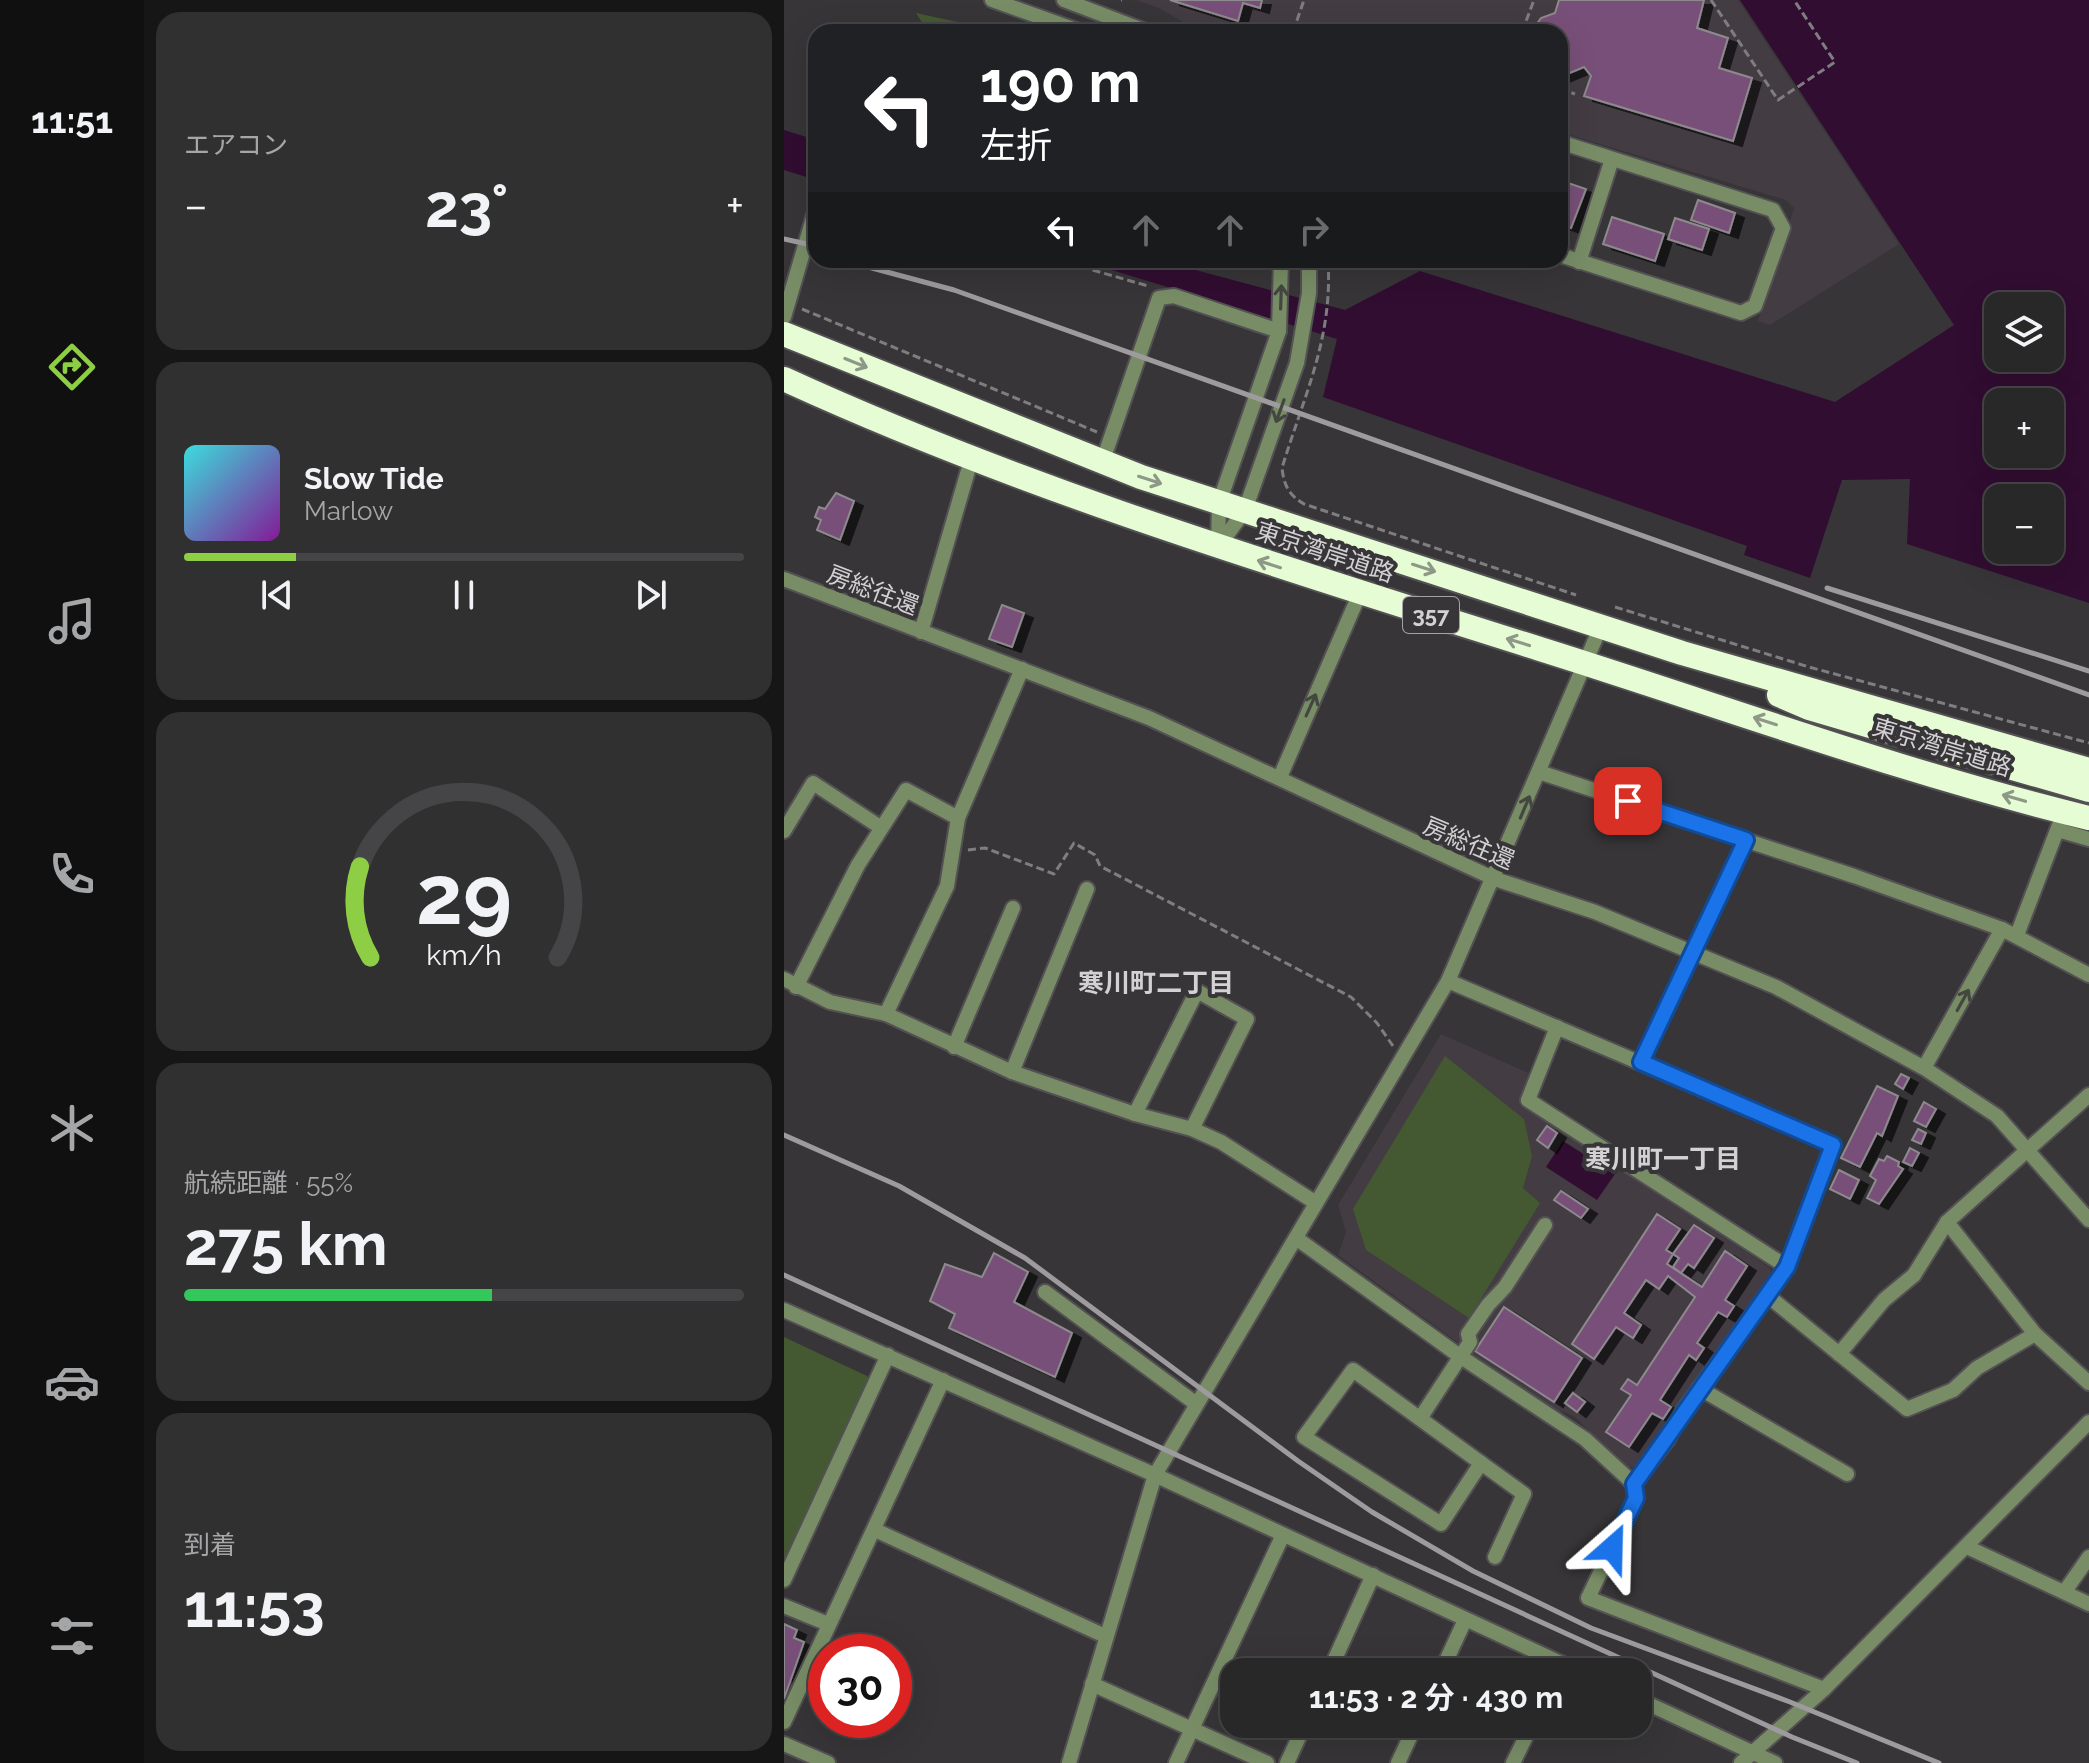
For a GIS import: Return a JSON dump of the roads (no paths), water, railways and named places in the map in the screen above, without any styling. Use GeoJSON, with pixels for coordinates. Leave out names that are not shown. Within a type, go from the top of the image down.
{"type":"FeatureCollection","features":[{"type":"Feature","properties":{"kind":"highway","name":"東京湾岸道路"},"geometry":{"type":"LineString","coordinates":[[784,334],[1102,463],[1219,503],[1608,616],[1682,653],[2089,770]]}},
{"type":"Feature","properties":{"kind":"highway","name":"東京湾岸道路"},"geometry":{"type":"LineString","coordinates":[[784,379],[972,457],[1218,547],[1925,773],[2061,821],[2089,818]]}},
{"type":"Feature","properties":{"kind":"highway"},"geometry":{"type":"LineString","coordinates":[[1682,653],[1809,708],[2089,790]]}},
{"type":"Feature","properties":{"kind":"street"},"geometry":{"type":"LineString","coordinates":[[994,0],[1060,24]]}},
{"type":"Feature","properties":{"kind":"street"},"geometry":{"type":"LineString","coordinates":[[1064,0],[1127,24]]}},
{"type":"Feature","properties":{"kind":"street"},"geometry":{"type":"LineString","coordinates":[[1568,145],[1773,210],[1783,228],[1755,306],[1741,313],[1568,258]]}},
{"type":"Feature","properties":{"kind":"street"},"geometry":{"type":"LineString","coordinates":[[1579,262],[1612,159]]}},
{"type":"Feature","properties":{"kind":"street"},"geometry":{"type":"LineString","coordinates":[[784,317],[808,235]]}},
{"type":"Feature","properties":{"kind":"street"},"geometry":{"type":"LineString","coordinates":[[1218,547],[1219,503],[1279,331],[1281,268]]}},
{"type":"Feature","properties":{"kind":"street"},"geometry":{"type":"LineString","coordinates":[[1218,547],[1245,510],[1304,337],[1309,268]]}},
{"type":"Feature","properties":{"kind":"street"},"geometry":{"type":"LineString","coordinates":[[1102,463],[1159,298],[1174,296],[1279,331]]}},
{"type":"Feature","properties":{"kind":"street"},"geometry":{"type":"LineString","coordinates":[[921,632],[972,457]]}},
{"type":"Feature","properties":{"kind":"street","name":"房総往還"},"geometry":{"type":"LineString","coordinates":[[784,579],[1149,718],[1280,777],[1353,816],[1495,879],[1595,912],[1776,987],[1924,1068],[1997,1116],[2089,1220]]}},
{"type":"Feature","properties":{"kind":"street"},"geometry":{"type":"LineString","coordinates":[[1280,777],[1360,593]]}},
{"type":"Feature","properties":{"kind":"street"},"geometry":{"type":"LineString","coordinates":[[1069,1763],[1155,1475],[1448,981],[1608,616]]}},
{"type":"Feature","properties":{"kind":"street"},"geometry":{"type":"LineString","coordinates":[[886,1014],[947,886],[958,818],[1022,669]]}},
{"type":"Feature","properties":{"kind":"street"},"geometry":{"type":"LineString","coordinates":[[1539,772],[2002,929],[2089,975]]}},
{"type":"Feature","properties":{"kind":"street"},"geometry":{"type":"LineString","coordinates":[[784,831],[813,783],[880,827]]}},
{"type":"Feature","properties":{"kind":"street"},"geometry":{"type":"LineString","coordinates":[[958,818],[906,790],[880,827],[790,983],[830,1002],[886,1014],[1012,1072],[1135,1114],[1192,1129],[1221,1142],[1316,1203]]}},
{"type":"Feature","properties":{"kind":"street"},"geometry":{"type":"LineString","coordinates":[[2017,935],[2061,821],[2089,839]]}},
{"type":"Feature","properties":{"kind":"street"},"geometry":{"type":"LineString","coordinates":[[1641,1062],[1746,840]]}},
{"type":"Feature","properties":{"kind":"street"},"geometry":{"type":"LineString","coordinates":[[1012,1072],[1087,889]]}},
{"type":"Feature","properties":{"kind":"street"},"geometry":{"type":"LineString","coordinates":[[954,1047],[1013,908]]}},
{"type":"Feature","properties":{"kind":"street"},"geometry":{"type":"LineString","coordinates":[[1924,1068],[2002,929]]}},
{"type":"Feature","properties":{"kind":"street"},"geometry":{"type":"LineString","coordinates":[[1448,981],[1833,1145],[1787,1267],[1634,1484]]}},
{"type":"Feature","properties":{"kind":"street"},"geometry":{"type":"LineString","coordinates":[[1135,1114],[1197,991],[1247,1019],[1192,1129]]}},
{"type":"Feature","properties":{"kind":"street"},"geometry":{"type":"LineString","coordinates":[[1557,1027],[1528,1100],[1787,1267]]}},
{"type":"Feature","properties":{"kind":"street"},"geometry":{"type":"LineString","coordinates":[[1839,1354],[1884,1300],[1914,1275],[1947,1222],[2028,1148],[2088,1099]]}},
{"type":"Feature","properties":{"kind":"street"},"geometry":{"type":"LineString","coordinates":[[1947,1222],[2035,1334],[2089,1383]]}},
{"type":"Feature","properties":{"kind":"street"},"geometry":{"type":"LineString","coordinates":[[1421,1417],[1470,1342],[1468,1334],[1505,1287],[1545,1225]]}},
{"type":"Feature","properties":{"kind":"street"},"geometry":{"type":"LineString","coordinates":[[1296,1238],[1461,1357],[1585,1439],[1634,1484],[1636,1498],[1588,1598],[1824,1689]]}},
{"type":"Feature","properties":{"kind":"street"},"geometry":{"type":"LineString","coordinates":[[1045,1292],[1195,1403]]}},
{"type":"Feature","properties":{"kind":"street"},"geometry":{"type":"LineString","coordinates":[[1768,1296],[1907,1409],[1953,1390],[1977,1368],[2035,1334]]}},
{"type":"Feature","properties":{"kind":"street"},"geometry":{"type":"LineString","coordinates":[[784,1310],[1155,1475],[1282,1537],[1373,1575],[1539,1658]]}},
{"type":"Feature","properties":{"kind":"street"},"geometry":{"type":"LineString","coordinates":[[784,1580],[888,1355]]}},
{"type":"Feature","properties":{"kind":"street"},"geometry":{"type":"LineString","coordinates":[[1481,1463],[1441,1524],[1304,1437],[1353,1370],[1524,1494],[1495,1557]]}},
{"type":"Feature","properties":{"kind":"street"},"geometry":{"type":"LineString","coordinates":[[784,1722],[943,1380]]}},
{"type":"Feature","properties":{"kind":"street"},"geometry":{"type":"LineString","coordinates":[[1699,1388],[1847,1474]]}},
{"type":"Feature","properties":{"kind":"street"},"geometry":{"type":"LineString","coordinates":[[1747,1758],[1824,1689],[2089,1422]]}},
{"type":"Feature","properties":{"kind":"street"},"geometry":{"type":"LineString","coordinates":[[875,1530],[1105,1636]]}},
{"type":"Feature","properties":{"kind":"street"},"geometry":{"type":"LineString","coordinates":[[1176,1763],[1282,1537]]}},
{"type":"Feature","properties":{"kind":"street"},"geometry":{"type":"LineString","coordinates":[[1967,1547],[2089,1604]]}},
{"type":"Feature","properties":{"kind":"street"},"geometry":{"type":"LineString","coordinates":[[2065,1591],[2089,1557]]}},
{"type":"Feature","properties":{"kind":"street"},"geometry":{"type":"LineString","coordinates":[[1335,1658],[1373,1575]]}},
{"type":"Feature","properties":{"kind":"street"},"geometry":{"type":"LineString","coordinates":[[784,1606],[828,1624]]}},
{"type":"Feature","properties":{"kind":"street"},"geometry":{"type":"LineString","coordinates":[[1447,1658],[1465,1620]]}},
{"type":"Feature","properties":{"kind":"street"},"geometry":{"type":"LineString","coordinates":[[1092,1684],[1267,1763]]}},
{"type":"Feature","properties":{"kind":"street"},"geometry":{"type":"LineString","coordinates":[[1652,1707],[1747,1758],[1775,1763]]}},
{"type":"Feature","properties":{"kind":"street"},"geometry":{"type":"LineString","coordinates":[[1287,1763],[1299,1738]]}},
{"type":"Feature","properties":{"kind":"street"},"geometry":{"type":"LineString","coordinates":[[1398,1763],[1410,1738]]}},
{"type":"Feature","properties":{"kind":"street"},"geometry":{"type":"LineString","coordinates":[[1513,1763],[1525,1738]]}},
{"type":"Feature","properties":{"kind":"street"},"geometry":{"type":"LineString","coordinates":[[784,1744],[828,1763]]}},
{"type":"Feature","properties":{"kind":"railway"},"geometry":{"type":"LineString","coordinates":[[784,239],[808,244]]}},
{"type":"Feature","properties":{"kind":"railway"},"geometry":{"type":"LineString","coordinates":[[872,268],[954,290],[2089,695]]}},
{"type":"Feature","properties":{"kind":"railway"},"geometry":{"type":"LineString","coordinates":[[1827,588],[2089,671]]}},
{"type":"Feature","properties":{"kind":"railway"},"geometry":{"type":"LineString","coordinates":[[784,1135],[899,1186],[1025,1258],[1298,1461],[1372,1512],[1473,1571],[1591,1628],[1790,1702],[1939,1763]]}},
{"type":"Feature","properties":{"kind":"railway"},"geometry":{"type":"LineString","coordinates":[[784,1275],[1792,1737],[1857,1763]]}},
{"type":"Feature","properties":{"kind":"district","name":"寒川町二丁目"},"geometry":{"type":"Point","coordinates":[1156,983]}},
{"type":"Feature","properties":{"kind":"district","name":"寒川町一丁目"},"geometry":{"type":"Point","coordinates":[1663,1159]}}]}
